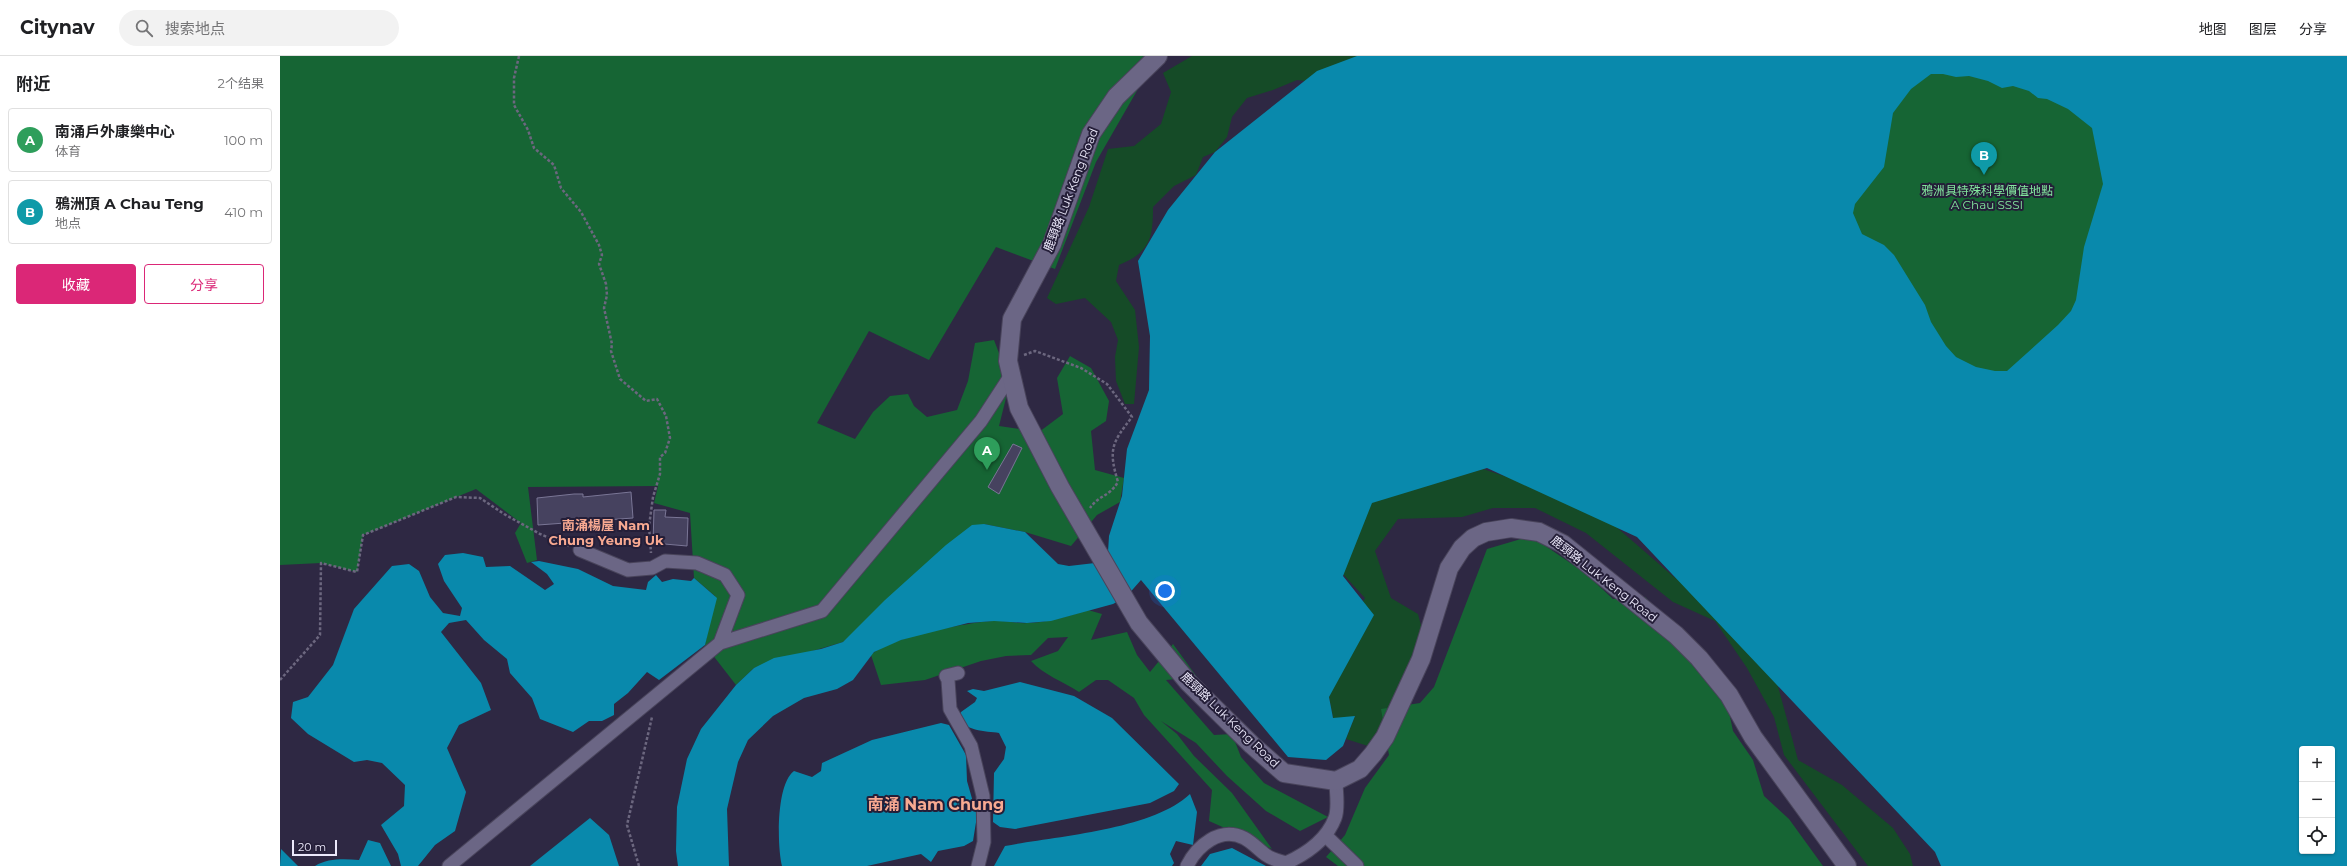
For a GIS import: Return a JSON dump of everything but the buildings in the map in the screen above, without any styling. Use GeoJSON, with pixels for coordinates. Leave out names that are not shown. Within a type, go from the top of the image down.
{"type":"FeatureCollection","features":[{"type":"Feature","properties":{"kind":"street","name":"鹿頸路 Luk Keng Road"},"geometry":{"type":"LineString","coordinates":[[1158,56],[1116,97],[1092,131],[1052,244],[1012,319],[1010,368],[1019,408],[1091,540],[1139,623],[1188,682],[1252,745],[1284,773],[1336,781],[1360,769],[1385,737],[1421,659],[1447,575],[1457,554],[1473,538],[1486,532],[1507,528],[1531,530],[1546,535],[1562,544],[1692,650],[1728,695],[1753,737],[1847,866]]}},
{"type":"Feature","properties":{"kind":"street"},"geometry":{"type":"LineString","coordinates":[[449,866],[657,697],[720,643],[822,612],[981,421],[1010,368]]}},
{"type":"Feature","properties":{"kind":"street"},"geometry":{"type":"LineString","coordinates":[[580,550],[628,570],[654,567],[665,561],[697,563],[725,575],[738,595],[720,643]]}},
{"type":"Feature","properties":{"kind":"street"},"geometry":{"type":"LineString","coordinates":[[958,673],[946,676],[948,680],[950,709],[971,746],[983,796],[984,842],[978,866]]}},
{"type":"Feature","properties":{"kind":"street"},"geometry":{"type":"LineString","coordinates":[[1187,866],[1193,854],[1210,839],[1228,835],[1244,838],[1268,857],[1286,863],[1303,855],[1325,835],[1335,817],[1336,781]]}},
{"type":"Feature","properties":{"kind":"street"},"geometry":{"type":"LineString","coordinates":[[1325,835],[1358,866]]}},
{"type":"Feature","properties":{"kind":"path"},"geometry":{"type":"LineString","coordinates":[[519,56],[514,78],[514,105],[528,130],[534,148],[554,164],[561,188],[581,212],[602,256],[599,264],[606,284],[607,295],[604,308],[612,344],[611,350],[620,379],[646,401],[657,399],[670,428],[668,448],[660,457],[660,474],[653,497],[649,526],[649,544],[654,567]]}},
{"type":"Feature","properties":{"kind":"path"},"geometry":{"type":"LineString","coordinates":[[1010,368],[1035,351],[1081,368],[1107,384],[1132,417],[1114,440],[1112,464],[1118,482],[1111,493],[1096,499],[1088,511],[1078,517]]}},
{"type":"Feature","properties":{"kind":"path"},"geometry":{"type":"LineString","coordinates":[[280,680],[320,635],[321,563],[357,572],[363,535],[410,514],[456,497],[480,498],[540,534],[580,550]]}},
{"type":"Feature","properties":{"kind":"path"},"geometry":{"type":"LineString","coordinates":[[639,866],[627,825],[657,697]]}},
{"type":"Feature","properties":{"kind":"green space"},"geometry":{"type":"Polygon","coordinates":[[[280,56],[1166,56],[1146,75],[1096,162],[1055,269],[996,247],[929,360],[869,331],[817,423],[855,439],[873,412],[890,396],[908,394],[914,406],[927,417],[957,410],[968,381],[975,343],[994,340],[1010,382],[999,426],[1039,432],[1063,414],[1057,378],[1070,356],[1091,368],[1109,401],[1106,421],[1091,431],[1095,470],[1124,478],[1120,502],[1097,515],[1071,546],[1025,532],[984,524],[843,642],[754,668],[736,685],[705,645],[715,596],[694,578],[690,513],[654,503],[658,486],[528,487],[537,560],[527,563],[515,533],[521,523],[476,489],[363,535],[357,572],[321,563],[280,565],[280,56]]]}},
{"type":"Feature","properties":{"kind":"green space"},"geometry":{"type":"Polygon","coordinates":[[[1192,56],[1417,56],[1327,84],[1297,80],[1273,90],[1247,98],[1232,117],[1227,137],[1215,152],[1203,157],[1196,175],[1174,186],[1153,207],[1152,228],[1148,243],[1137,255],[1119,265],[1116,281],[1135,310],[1139,347],[1134,404],[1125,404],[1116,381],[1115,357],[1118,340],[1111,322],[1085,298],[1056,304],[1047,298],[1089,207],[1108,149],[1134,146],[1161,124],[1171,92],[1163,73],[1192,56]]]}},
{"type":"Feature","properties":{"kind":"green space","name":"鴉洲具特殊科學價值地點 A Chau SSSI"},"geometry":{"type":"Polygon","coordinates":[[[1953,62],[2097,111],[2108,181],[2077,342],[1966,390],[1837,206],[1886,113],[1914,82],[1953,62]]]}},
{"type":"Feature","properties":{"kind":"green space"},"geometry":{"type":"Polygon","coordinates":[[[1483,469],[1591,505],[1674,577],[1717,603],[1776,679],[1798,760],[1842,785],[1893,828],[1910,854],[1913,866],[1868,866],[1784,755],[1774,717],[1747,668],[1715,621],[1673,602],[1586,533],[1535,508],[1493,508],[1462,517],[1398,519],[1375,551],[1391,598],[1418,614],[1427,648],[1411,684],[1368,746],[1346,739],[1355,716],[1334,722],[1329,697],[1354,617],[1365,598],[1341,572],[1372,502],[1483,469]]]}},
{"type":"Feature","properties":{"kind":"green space"},"geometry":{"type":"Polygon","coordinates":[[[1531,536],[1585,573],[1613,599],[1645,597],[1722,679],[1733,731],[1753,760],[1764,796],[1789,819],[1823,866],[1338,866],[1326,857],[1345,835],[1365,788],[1389,755],[1381,709],[1420,703],[1434,687],[1487,549],[1531,536]]]}},
{"type":"Feature","properties":{"kind":"green space"},"geometry":{"type":"Polygon","coordinates":[[[1088,610],[1102,614],[1091,640],[1127,632],[1137,655],[1150,672],[1173,644],[1197,677],[1166,680],[1214,735],[1232,734],[1241,757],[1264,783],[1328,817],[1300,831],[1266,811],[1227,776],[1196,743],[1161,721],[1177,734],[1194,756],[1232,793],[1272,849],[1209,821],[1212,790],[1144,715],[1134,698],[1108,680],[1096,680],[1079,692],[1047,674],[1031,661],[1058,651],[1068,637],[1048,638],[1031,655],[1006,656],[981,661],[925,680],[881,685],[871,655],[894,642],[947,628],[992,621],[1024,623],[1044,621],[1088,610]]]}},
{"type":"Feature","properties":{"kind":"water"},"geometry":{"type":"Polygon","coordinates":[[[1357,56],[2347,56],[2347,866],[1941,866],[1935,852],[1637,537],[1487,468],[1372,503],[1343,576],[1374,615],[1329,697],[1333,718],[1355,716],[1343,746],[1326,760],[1288,757],[1141,580],[1126,597],[1113,604],[1051,621],[1027,623],[994,621],[968,623],[901,640],[874,652],[853,680],[837,689],[804,698],[773,716],[748,740],[738,762],[727,809],[729,866],[678,866],[676,851],[677,807],[687,759],[701,729],[736,685],[754,668],[774,658],[821,649],[843,642],[885,600],[946,545],[972,525],[984,524],[1025,532],[1058,564],[1069,566],[1095,563],[1108,552],[1109,536],[1122,496],[1127,449],[1149,390],[1150,336],[1138,261],[1168,210],[1215,152],[1317,71],[1357,56]],[[1931,74],[1911,89],[1893,113],[1884,167],[1855,204],[1853,213],[1862,234],[1884,245],[1894,255],[1925,305],[1931,322],[1946,346],[1956,357],[1976,367],[1995,371],[2007,371],[2058,325],[2071,311],[2076,300],[2084,247],[2103,184],[2092,128],[2068,109],[2047,99],[2038,98],[2029,91],[2013,86],[2002,88],[1988,81],[1969,76],[1956,77],[1943,74],[1931,74]]]}},
{"type":"Feature","properties":{"kind":"water"},"geometry":{"type":"Polygon","coordinates":[[[463,553],[483,557],[486,567],[510,566],[545,590],[554,584],[547,574],[531,562],[539,561],[578,569],[613,586],[646,590],[648,582],[656,575],[662,582],[673,579],[691,581],[694,578],[717,598],[705,645],[659,680],[647,672],[628,693],[614,704],[614,715],[602,721],[589,721],[573,732],[540,719],[532,698],[510,673],[507,659],[484,640],[466,620],[449,623],[441,632],[481,683],[491,710],[459,725],[447,748],[466,792],[455,831],[435,845],[418,866],[401,866],[398,854],[381,825],[404,806],[405,785],[382,763],[367,760],[354,762],[308,734],[291,718],[293,702],[308,697],[333,665],[354,609],[392,566],[409,564],[419,571],[430,597],[443,613],[460,616],[462,608],[444,581],[438,564],[445,555],[463,553]]]}},
{"type":"Feature","properties":{"kind":"water"},"geometry":{"type":"Polygon","coordinates":[[[1020,682],[1074,696],[1112,718],[1179,784],[1174,791],[1150,803],[1015,829],[1000,827],[993,822],[994,773],[1004,759],[1006,747],[999,733],[980,731],[968,727],[961,719],[961,712],[975,702],[977,698],[967,691],[973,689],[984,691],[1020,682]]]}},
{"type":"Feature","properties":{"kind":"water"},"geometry":{"type":"Polygon","coordinates":[[[941,723],[949,725],[966,755],[967,781],[977,816],[973,841],[964,846],[938,851],[931,862],[921,854],[867,866],[782,866],[779,845],[779,816],[784,789],[788,778],[794,771],[812,777],[821,771],[822,763],[872,740],[941,723]]]}},
{"type":"Feature","properties":{"kind":"water"},"geometry":{"type":"Polygon","coordinates":[[[1190,794],[1197,812],[1193,845],[1176,841],[1170,854],[1174,863],[1172,866],[994,866],[1005,846],[1076,835],[1128,824],[1152,816],[1173,806],[1190,794]]]}},
{"type":"Feature","properties":{"kind":"water"},"geometry":{"type":"Polygon","coordinates":[[[590,818],[609,835],[619,866],[530,866],[590,818]]]}},
{"type":"Feature","properties":{"kind":"water"},"geometry":{"type":"Polygon","coordinates":[[[368,840],[380,843],[391,866],[315,866],[331,860],[359,860],[368,840]]]}},
{"type":"Feature","properties":{"kind":"water"},"geometry":{"type":"Polygon","coordinates":[[[1232,848],[1266,866],[1201,866],[1210,854],[1232,848]]]}},
{"type":"Feature","properties":{"kind":"water"},"geometry":{"type":"Polygon","coordinates":[[[281,849],[298,866],[280,866],[281,849]]]}},
{"type":"Feature","properties":{"kind":"place","name":"鴉洲頂 A Chau Teng"},"geometry":{"type":"Point","coordinates":[1984,175]}},
{"type":"Feature","properties":{"kind":"place","name":"南涌戶外康樂中心"},"geometry":{"type":"Point","coordinates":[987,470]}},
{"type":"Feature","properties":{"kind":"district","name":"南涌楊屋 Nam Chung Yeung Uk"},"geometry":{"type":"Point","coordinates":[606,532]}},
{"type":"Feature","properties":{"kind":"district","name":"南涌 Nam Chung"},"geometry":{"type":"Point","coordinates":[936,804]}}]}
